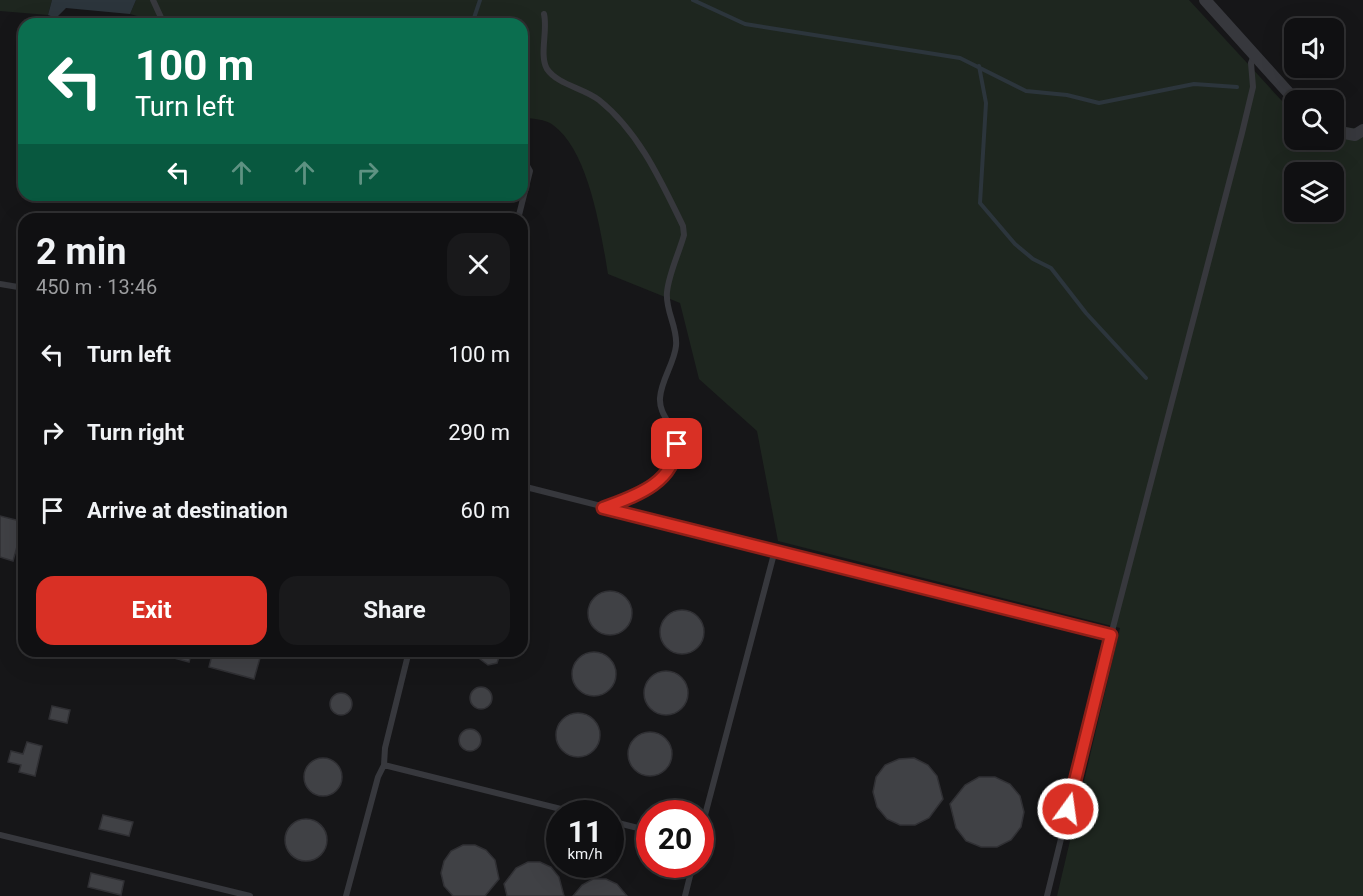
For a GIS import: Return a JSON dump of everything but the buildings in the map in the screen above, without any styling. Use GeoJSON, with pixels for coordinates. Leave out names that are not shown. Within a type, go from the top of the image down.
{"type":"FeatureCollection","features":[{"type":"Feature","properties":{"kind":"street"},"geometry":{"type":"LineString","coordinates":[[1204,0],[1286,90]]}},
{"type":"Feature","properties":{"kind":"street"},"geometry":{"type":"LineString","coordinates":[[1344,133],[1355,135],[1363,130]]}},
{"type":"Feature","properties":{"kind":"lane"},"geometry":{"type":"LineString","coordinates":[[153,0],[161,18]]}},
{"type":"Feature","properties":{"kind":"lane"},"geometry":{"type":"LineString","coordinates":[[544,14],[546,66],[554,76],[598,99],[625,126],[642,149],[684,226],[684,235],[667,293],[676,336],[676,348],[660,394],[662,412],[676,438],[676,456],[660,481],[642,493],[603,508]]}},
{"type":"Feature","properties":{"kind":"lane"},"geometry":{"type":"LineString","coordinates":[[1047,896],[1111,635],[1242,133],[1252,87],[1251,63],[1254,55]]}},
{"type":"Feature","properties":{"kind":"lane"},"geometry":{"type":"LineString","coordinates":[[0,284],[18,287]]}},
{"type":"Feature","properties":{"kind":"lane"},"geometry":{"type":"LineString","coordinates":[[528,488],[1111,635]]}},
{"type":"Feature","properties":{"kind":"lane"},"geometry":{"type":"LineString","coordinates":[[709,800],[775,550]]}},
{"type":"Feature","properties":{"kind":"lane"},"geometry":{"type":"LineString","coordinates":[[346,896],[378,777],[384,765],[385,748],[408,657]]}},
{"type":"Feature","properties":{"kind":"lane"},"geometry":{"type":"LineString","coordinates":[[384,765],[546,805]]}},
{"type":"Feature","properties":{"kind":"lane"},"geometry":{"type":"LineString","coordinates":[[0,835],[250,896]]}},
{"type":"Feature","properties":{"kind":"lane"},"geometry":{"type":"LineString","coordinates":[[685,896],[690,878]]}},
{"type":"Feature","properties":{"kind":"shaded area"},"geometry":{"type":"Polygon","coordinates":[[[0,0],[52,0],[48,15],[0,11],[0,0]]]}},
{"type":"Feature","properties":{"kind":"shaded area"},"geometry":{"type":"Polygon","coordinates":[[[52,0],[136,0],[130,14],[66,8],[56,18],[48,15],[52,0]]]}},
{"type":"Feature","properties":{"kind":"shaded area"},"geometry":{"type":"Polygon","coordinates":[[[136,0],[1189,0],[1284,103],[1284,150],[1344,150],[1344,127],[1363,129],[1363,896],[1057,896],[1120,628],[778,541],[757,431],[699,379],[680,303],[608,274],[597,215],[576,153],[553,125],[542,120],[528,118],[528,18],[144,18],[130,14],[136,0]]]}},
{"type":"Feature","properties":{"kind":"waterway"},"geometry":{"type":"LineString","coordinates":[[474,18],[480,0]]}},
{"type":"Feature","properties":{"kind":"waterway"},"geometry":{"type":"LineString","coordinates":[[693,0],[745,24],[960,58],[1026,91],[1067,95],[1099,103],[1194,84],[1237,87]]}},
{"type":"Feature","properties":{"kind":"waterway"},"geometry":{"type":"LineString","coordinates":[[979,66],[986,103],[980,203],[1015,244],[1033,259],[1051,268],[1086,313],[1146,378]]}},
{"type":"Feature","properties":{"kind":"route"},"geometry":{"type":"LineString","coordinates":[[677,444],[676,456],[660,481],[642,493],[603,508],[1111,635],[1068,809]]}}]}
